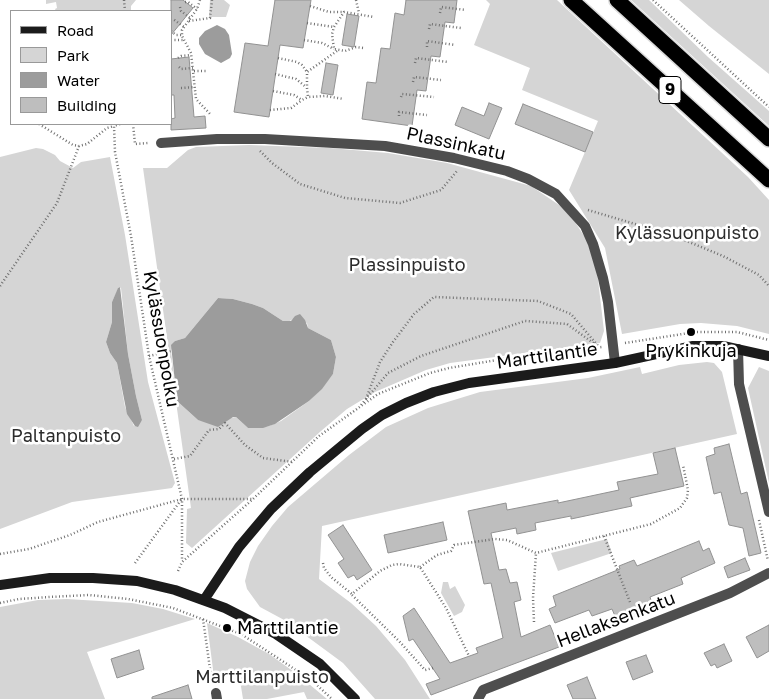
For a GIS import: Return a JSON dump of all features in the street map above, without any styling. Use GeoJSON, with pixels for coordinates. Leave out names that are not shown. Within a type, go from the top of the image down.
{"type":"FeatureCollection","features":[{"type":"Feature","properties":{"kind":"highway","name":"9"},"geometry":{"type":"LineString","coordinates":[[571,0],[769,180]]}},
{"type":"Feature","properties":{"kind":"highway","name":"9"},"geometry":{"type":"LineString","coordinates":[[618,0],[769,139]]}},
{"type":"Feature","properties":{"kind":"street","name":"Plassinkatu"},"geometry":{"type":"LineString","coordinates":[[160,143],[249,139],[385,146],[466,160],[528,179],[556,194],[585,226],[598,258],[608,302],[615,363]]}},
{"type":"Feature","properties":{"kind":"street","name":"Marttilantie"},"geometry":{"type":"LineString","coordinates":[[204,600],[239,547],[271,509],[340,446],[382,415],[434,392],[469,383],[615,363],[693,346],[723,346],[769,356]]}},
{"type":"Feature","properties":{"kind":"street"},"geometry":{"type":"LineString","coordinates":[[738,349],[739,384],[769,512]]}},
{"type":"Feature","properties":{"kind":"street","name":"Hellaksenkatu"},"geometry":{"type":"LineString","coordinates":[[478,699],[483,690],[730,593],[769,573]]}},
{"type":"Feature","properties":{"kind":"street"},"geometry":{"type":"LineString","coordinates":[[0,585],[50,578],[117,579],[156,585],[204,600],[232,611],[295,646],[320,664],[355,699]]}},
{"type":"Feature","properties":{"kind":"path"},"geometry":{"type":"LineString","coordinates":[[200,0],[197,9],[184,27],[182,35],[192,55],[196,99],[211,115]]}},
{"type":"Feature","properties":{"kind":"path"},"geometry":{"type":"LineString","coordinates":[[189,20],[210,18],[212,0]]}},
{"type":"Feature","properties":{"kind":"path"},"geometry":{"type":"LineString","coordinates":[[356,0],[359,13]]}},
{"type":"Feature","properties":{"kind":"path"},"geometry":{"type":"LineString","coordinates":[[653,0],[769,107]]}},
{"type":"Feature","properties":{"kind":"path"},"geometry":{"type":"LineString","coordinates":[[185,2],[188,2],[197,9]]}},
{"type":"Feature","properties":{"kind":"path"},"geometry":{"type":"LineString","coordinates":[[310,6],[329,12],[359,13],[374,17]]}},
{"type":"Feature","properties":{"kind":"path"},"geometry":{"type":"LineString","coordinates":[[440,13],[441,7],[466,10]]}},
{"type":"Feature","properties":{"kind":"path"},"geometry":{"type":"LineString","coordinates":[[180,8],[189,20]]}},
{"type":"Feature","properties":{"kind":"path"},"geometry":{"type":"LineString","coordinates":[[334,48],[332,34],[334,27],[344,12]]}},
{"type":"Feature","properties":{"kind":"path"},"geometry":{"type":"LineString","coordinates":[[172,19],[184,27]]}},
{"type":"Feature","properties":{"kind":"path"},"geometry":{"type":"LineString","coordinates":[[307,23],[334,27]]}},
{"type":"Feature","properties":{"kind":"path"},"geometry":{"type":"LineString","coordinates":[[429,29],[430,24],[461,28]]}},
{"type":"Feature","properties":{"kind":"path"},"geometry":{"type":"LineString","coordinates":[[172,32],[176,35],[182,35]]}},
{"type":"Feature","properties":{"kind":"path"},"geometry":{"type":"LineString","coordinates":[[172,40],[184,40]]}},
{"type":"Feature","properties":{"kind":"path"},"geometry":{"type":"LineString","coordinates":[[304,40],[322,43],[338,50],[348,51],[356,47],[363,48]]}},
{"type":"Feature","properties":{"kind":"path"},"geometry":{"type":"LineString","coordinates":[[427,47],[427,41],[455,45]]}},
{"type":"Feature","properties":{"kind":"path"},"geometry":{"type":"LineString","coordinates":[[307,72],[338,50]]}},
{"type":"Feature","properties":{"kind":"path"},"geometry":{"type":"LineString","coordinates":[[178,58],[192,55]]}},
{"type":"Feature","properties":{"kind":"path"},"geometry":{"type":"LineString","coordinates":[[278,58],[298,62],[302,65],[307,72],[308,97]]}},
{"type":"Feature","properties":{"kind":"path"},"geometry":{"type":"LineString","coordinates":[[415,63],[416,58],[448,62]]}},
{"type":"Feature","properties":{"kind":"path"},"geometry":{"type":"LineString","coordinates":[[179,67],[181,69],[208,71]]}},
{"type":"Feature","properties":{"kind":"path"},"geometry":{"type":"LineString","coordinates":[[275,74],[296,79],[307,88]]}},
{"type":"Feature","properties":{"kind":"path"},"geometry":{"type":"LineString","coordinates":[[413,82],[414,77],[441,80]]}},
{"type":"Feature","properties":{"kind":"path"},"geometry":{"type":"LineString","coordinates":[[181,88],[195,87]]}},
{"type":"Feature","properties":{"kind":"path"},"geometry":{"type":"LineString","coordinates":[[272,92],[294,96],[302,100]]}},
{"type":"Feature","properties":{"kind":"path"},"geometry":{"type":"LineString","coordinates":[[402,98],[402,94],[434,97]]}},
{"type":"Feature","properties":{"kind":"path"},"geometry":{"type":"LineString","coordinates":[[270,110],[291,108],[308,97],[324,96],[344,99]]}},
{"type":"Feature","properties":{"kind":"path"},"geometry":{"type":"LineString","coordinates":[[399,116],[400,112],[427,115]]}},
{"type":"Feature","properties":{"kind":"path"},"geometry":{"type":"LineString","coordinates":[[41,125],[73,145],[79,146],[87,144],[107,128],[117,125]]}},
{"type":"Feature","properties":{"kind":"path"},"geometry":{"type":"LineString","coordinates":[[133,125],[135,144]]}},
{"type":"Feature","properties":{"kind":"path","name":"Kylässuonpolku"},"geometry":{"type":"LineString","coordinates":[[114,126],[115,152],[131,236],[148,356],[182,499],[182,562]]}},
{"type":"Feature","properties":{"kind":"path"},"geometry":{"type":"LineString","coordinates":[[249,139],[272,164],[300,184],[345,198],[400,203],[441,190],[466,160]]}},
{"type":"Feature","properties":{"kind":"path"},"geometry":{"type":"LineString","coordinates":[[0,286],[57,204],[79,146]]}},
{"type":"Feature","properties":{"kind":"path"},"geometry":{"type":"LineString","coordinates":[[569,207],[614,217],[672,235],[723,256],[759,275],[769,286]]}},
{"type":"Feature","properties":{"kind":"path"},"geometry":{"type":"LineString","coordinates":[[366,399],[380,362],[393,342],[414,314],[434,297],[538,301],[572,314],[599,347]]}},
{"type":"Feature","properties":{"kind":"path"},"geometry":{"type":"LineString","coordinates":[[358,408],[388,372],[412,360],[525,322],[567,324],[599,347]]}},
{"type":"Feature","properties":{"kind":"path"},"geometry":{"type":"LineString","coordinates":[[178,570],[182,562],[253,499],[319,436],[378,394],[430,373],[509,358],[711,331],[737,332],[769,340]]}},
{"type":"Feature","properties":{"kind":"path"},"geometry":{"type":"LineString","coordinates":[[148,356],[171,352]]}},
{"type":"Feature","properties":{"kind":"path"},"geometry":{"type":"LineString","coordinates":[[174,459],[190,456],[209,430],[219,429],[225,423],[245,445],[263,458],[293,462]]}},
{"type":"Feature","properties":{"kind":"path"},"geometry":{"type":"LineString","coordinates":[[352,594],[380,571],[392,565],[420,567],[437,555],[451,551],[454,545],[496,539],[507,540],[536,552],[651,524],[680,508],[687,498],[688,490],[683,465]]}},
{"type":"Feature","properties":{"kind":"path"},"geometry":{"type":"LineString","coordinates":[[0,554],[29,549],[70,535],[98,522],[182,499],[253,499]]}},
{"type":"Feature","properties":{"kind":"path"},"geometry":{"type":"LineString","coordinates":[[134,563],[182,499]]}},
{"type":"Feature","properties":{"kind":"path"},"geometry":{"type":"LineString","coordinates":[[604,536],[630,602]]}},
{"type":"Feature","properties":{"kind":"path"},"geometry":{"type":"LineString","coordinates":[[534,622],[533,598],[536,552]]}},
{"type":"Feature","properties":{"kind":"path"},"geometry":{"type":"LineString","coordinates":[[323,563],[324,568],[331,577],[352,594],[425,670],[434,668]]}},
{"type":"Feature","properties":{"kind":"path"},"geometry":{"type":"LineString","coordinates":[[420,567],[446,608],[469,656]]}},
{"type":"Feature","properties":{"kind":"path"},"geometry":{"type":"LineString","coordinates":[[0,603],[49,596],[89,595],[128,599],[173,608],[241,634],[318,686],[332,699]]}},
{"type":"Feature","properties":{"kind":"path"},"geometry":{"type":"LineString","coordinates":[[203,619],[211,679],[216,696]]}},
{"type":"Feature","properties":{"kind":"green space"},"geometry":{"type":"Polygon","coordinates":[[[46,0],[136,0],[131,6],[131,10],[56,10],[56,2],[46,4],[46,0]]]}},
{"type":"Feature","properties":{"kind":"green space"},"geometry":{"type":"Polygon","coordinates":[[[210,0],[224,0],[230,5],[226,17],[209,17],[210,0]]]}},
{"type":"Feature","properties":{"kind":"green space","name":"Kylässuonpuisto"},"geometry":{"type":"Polygon","coordinates":[[[486,0],[557,0],[748,177],[769,200],[769,334],[737,326],[701,323],[680,324],[622,334],[605,248],[569,190],[598,121],[522,90],[530,68],[474,45],[490,4],[486,0]]]}},
{"type":"Feature","properties":{"kind":"green space"},"geometry":{"type":"Polygon","coordinates":[[[631,0],[649,0],[708,57],[769,111],[769,126],[631,0]]]}},
{"type":"Feature","properties":{"kind":"green space"},"geometry":{"type":"Polygon","coordinates":[[[679,0],[769,0],[769,74],[709,26],[679,0]]]}},
{"type":"Feature","properties":{"kind":"green space","name":"Plassinpuisto"},"geometry":{"type":"Polygon","coordinates":[[[249,145],[330,148],[388,153],[447,163],[531,186],[562,207],[588,242],[597,271],[604,331],[600,343],[450,363],[426,370],[375,392],[347,409],[321,431],[192,548],[186,543],[187,509],[191,508],[143,168],[167,168],[188,150],[196,147],[249,145]],[[218,298],[185,338],[175,341],[171,351],[177,401],[198,420],[225,423],[229,418],[236,417],[248,428],[269,426],[281,421],[309,401],[321,389],[333,374],[336,357],[331,340],[308,328],[307,323],[293,319],[288,322],[283,321],[263,308],[233,299],[218,298]]]}},
{"type":"Feature","properties":{"kind":"green space","name":"Paltanpuisto"},"geometry":{"type":"Polygon","coordinates":[[[36,148],[43,149],[73,168],[81,162],[110,157],[125,235],[148,382],[175,483],[172,488],[72,502],[0,529],[0,157],[36,148]],[[119,287],[112,302],[112,322],[106,342],[110,353],[117,363],[125,407],[134,426],[142,420],[128,354],[121,288],[119,287]]]}},
{"type":"Feature","properties":{"kind":"green space"},"geometry":{"type":"Polygon","coordinates":[[[714,363],[722,372],[737,434],[322,526],[319,579],[351,603],[376,626],[405,660],[430,699],[375,699],[343,663],[286,621],[260,607],[247,589],[245,581],[250,562],[258,546],[288,507],[349,455],[386,427],[428,408],[480,392],[588,378],[640,367],[642,374],[679,365],[714,363]]]}},
{"type":"Feature","properties":{"kind":"green space"},"geometry":{"type":"Polygon","coordinates":[[[759,367],[769,371],[769,483],[748,388],[759,367]]]}},
{"type":"Feature","properties":{"kind":"green space"},"geometry":{"type":"Polygon","coordinates":[[[607,539],[612,553],[558,571],[551,553],[607,539]]]}},
{"type":"Feature","properties":{"kind":"green space"},"geometry":{"type":"Polygon","coordinates":[[[443,582],[448,582],[450,589],[455,586],[465,605],[462,612],[454,616],[441,593],[443,582]]]}},
{"type":"Feature","properties":{"kind":"green space"},"geometry":{"type":"Polygon","coordinates":[[[67,599],[132,603],[163,609],[195,619],[87,652],[105,699],[0,699],[0,607],[38,600],[67,599]]]}},
{"type":"Feature","properties":{"kind":"green space","name":"Marttilanpuisto"},"geometry":{"type":"Polygon","coordinates":[[[207,623],[269,654],[327,699],[307,699],[304,692],[267,699],[243,699],[239,674],[214,677],[207,623]]]}},
{"type":"Feature","properties":{"kind":"water"},"geometry":{"type":"Polygon","coordinates":[[[217,25],[225,29],[229,35],[232,54],[230,58],[221,63],[205,54],[199,44],[199,38],[205,31],[217,25]]]}},
{"type":"Feature","properties":{"kind":"water"},"geometry":{"type":"Polygon","coordinates":[[[120,287],[128,354],[142,420],[138,427],[135,426],[127,414],[117,363],[110,353],[106,342],[112,322],[112,302],[120,287]]]}},
{"type":"Feature","properties":{"kind":"water"},"geometry":{"type":"Polygon","coordinates":[[[218,298],[233,299],[252,304],[263,308],[283,321],[291,321],[300,314],[308,328],[331,340],[336,357],[333,374],[322,389],[309,401],[275,424],[263,428],[248,428],[236,417],[233,417],[218,427],[198,420],[177,401],[171,345],[175,341],[185,338],[218,298]]]}},
{"type":"Feature","properties":{"kind":"building"},"geometry":{"type":"Polygon","coordinates":[[[171,0],[183,0],[193,8],[172,34],[172,10],[171,0]]]}},
{"type":"Feature","properties":{"kind":"building"},"geometry":{"type":"Polygon","coordinates":[[[275,0],[311,0],[303,48],[280,45],[269,117],[234,112],[245,43],[268,46],[275,0]]]}},
{"type":"Feature","properties":{"kind":"building"},"geometry":{"type":"Polygon","coordinates":[[[406,0],[457,0],[454,23],[445,22],[440,57],[431,56],[426,91],[417,90],[412,126],[362,119],[367,82],[376,83],[381,48],[390,49],[395,13],[404,15],[406,0]]]}},
{"type":"Feature","properties":{"kind":"building"},"geometry":{"type":"Polygon","coordinates":[[[347,14],[359,16],[354,47],[342,45],[347,14]]]}},
{"type":"Feature","properties":{"kind":"building"},"geometry":{"type":"Polygon","coordinates":[[[189,57],[194,117],[205,116],[206,128],[171,130],[172,119],[175,118],[174,95],[172,95],[172,59],[189,57]]]}},
{"type":"Feature","properties":{"kind":"building"},"geometry":{"type":"Polygon","coordinates":[[[326,63],[338,65],[333,95],[321,93],[326,63]]]}},
{"type":"Feature","properties":{"kind":"building"},"geometry":{"type":"Polygon","coordinates":[[[489,103],[502,108],[489,139],[455,125],[462,107],[484,116],[489,103]]]}},
{"type":"Feature","properties":{"kind":"building"},"geometry":{"type":"Polygon","coordinates":[[[523,104],[593,132],[585,152],[515,124],[523,104]]]}},
{"type":"Feature","properties":{"kind":"building"},"geometry":{"type":"Polygon","coordinates":[[[729,444],[741,494],[747,492],[761,553],[749,556],[743,528],[729,525],[721,492],[714,494],[706,457],[715,454],[714,448],[729,444]]]}},
{"type":"Feature","properties":{"kind":"building"},"geometry":{"type":"Polygon","coordinates":[[[675,448],[684,486],[630,498],[632,506],[571,519],[571,516],[535,523],[536,530],[517,534],[516,528],[491,533],[499,570],[506,569],[510,583],[517,582],[521,600],[514,602],[521,637],[550,625],[559,647],[431,695],[426,684],[440,679],[413,639],[409,641],[403,616],[414,608],[450,663],[478,653],[476,648],[503,638],[491,583],[484,584],[468,511],[506,503],[507,510],[558,500],[558,503],[619,490],[617,482],[658,474],[653,453],[675,448]]]}},
{"type":"Feature","properties":{"kind":"building"},"geometry":{"type":"Polygon","coordinates":[[[443,522],[447,540],[388,553],[384,535],[443,522]]]}},
{"type":"Feature","properties":{"kind":"building"},"geometry":{"type":"Polygon","coordinates":[[[343,525],[372,570],[357,580],[354,575],[348,578],[338,563],[344,559],[328,535],[343,525]]]}},
{"type":"Feature","properties":{"kind":"building"},"geometry":{"type":"Polygon","coordinates":[[[699,541],[703,551],[709,548],[715,563],[681,578],[683,584],[650,597],[654,609],[618,623],[612,609],[592,616],[589,610],[555,623],[549,609],[556,606],[553,596],[620,569],[619,566],[634,560],[637,566],[699,541]]]}},
{"type":"Feature","properties":{"kind":"building"},"geometry":{"type":"Polygon","coordinates":[[[745,558],[750,570],[728,578],[724,567],[745,558]]]}},
{"type":"Feature","properties":{"kind":"building"},"geometry":{"type":"Polygon","coordinates":[[[769,625],[769,651],[757,658],[746,637],[769,625]]]}},
{"type":"Feature","properties":{"kind":"building"},"geometry":{"type":"Polygon","coordinates":[[[724,644],[732,661],[717,668],[715,664],[711,666],[704,653],[724,644]]]}},
{"type":"Feature","properties":{"kind":"building"},"geometry":{"type":"Polygon","coordinates":[[[139,650],[144,669],[117,678],[111,659],[139,650]]]}},
{"type":"Feature","properties":{"kind":"building"},"geometry":{"type":"Polygon","coordinates":[[[646,655],[653,672],[633,680],[626,662],[646,655]]]}},
{"type":"Feature","properties":{"kind":"building"},"geometry":{"type":"Polygon","coordinates":[[[587,677],[596,699],[573,699],[567,685],[587,677]]]}},
{"type":"Feature","properties":{"kind":"building"},"geometry":{"type":"Polygon","coordinates":[[[188,685],[192,699],[152,699],[152,697],[188,685]]]}},
{"type":"Feature","properties":{"kind":"place","name":"Prykinkuja"},"geometry":{"type":"Point","coordinates":[691,332]}},
{"type":"Feature","properties":{"kind":"place","name":"Marttilantie"},"geometry":{"type":"Point","coordinates":[227,628]}}]}
